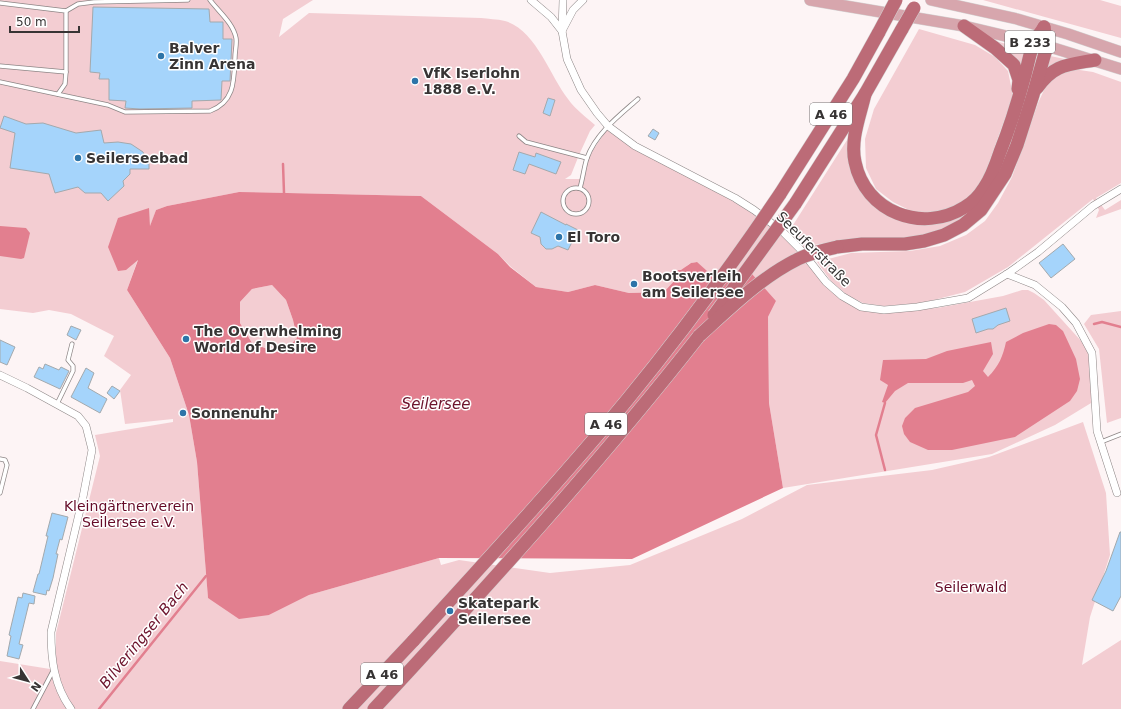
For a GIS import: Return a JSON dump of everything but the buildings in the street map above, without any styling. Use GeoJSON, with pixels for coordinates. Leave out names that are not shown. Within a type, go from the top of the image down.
{"type":"FeatureCollection","features":[{"type":"Feature","properties":{"kind":"highway","name":"A 46"},"geometry":{"type":"LineString","coordinates":[[349,709],[414,640],[525,517],[627,400],[708,296],[780,194],[853,79],[896,0]]}},
{"type":"Feature","properties":{"kind":"highway","name":"A 46"},"geometry":{"type":"LineString","coordinates":[[374,709],[577,484],[656,391],[699,336],[795,204],[865,94],[917,0]]}},
{"type":"Feature","properties":{"kind":"highway"},"geometry":{"type":"LineString","coordinates":[[865,94],[854,143],[855,162],[860,179],[872,195],[887,209],[904,216],[921,220],[937,219],[952,214],[974,201],[985,188],[994,169],[1014,116],[1019,80],[1014,65],[995,48],[964,26]]}},
{"type":"Feature","properties":{"kind":"highway"},"geometry":{"type":"LineString","coordinates":[[699,336],[746,294],[772,274],[799,258],[837,247],[862,244],[905,244],[944,236],[963,225],[981,210],[1005,174],[1017,145],[1033,95],[1040,44],[1044,27]]}},
{"type":"Feature","properties":{"kind":"highway"},"geometry":{"type":"LineString","coordinates":[[1017,103],[1040,44]]}},
{"type":"Feature","properties":{"kind":"highway"},"geometry":{"type":"LineString","coordinates":[[1033,95],[1044,78],[1053,70],[1065,65],[1095,60]]}},
{"type":"Feature","properties":{"kind":"main road","name":"B 233"},"geometry":{"type":"LineString","coordinates":[[810,0],[964,26],[1040,44],[1121,69]]}},
{"type":"Feature","properties":{"kind":"main road","name":"B 233"},"geometry":{"type":"LineString","coordinates":[[931,0],[1017,19],[1121,52]]}},
{"type":"Feature","properties":{"kind":"street","name":"Seeuferstraße"},"geometry":{"type":"LineString","coordinates":[[531,0],[551,17],[562,31]]}},
{"type":"Feature","properties":{"kind":"street","name":"Seeuferstraße"},"geometry":{"type":"LineString","coordinates":[[563,0],[562,31],[567,59],[588,102],[608,126],[635,146],[754,210],[786,236],[826,282],[842,296],[861,307],[884,310],[917,307],[968,298],[1007,274],[1038,252],[1093,206],[1121,190]]}},
{"type":"Feature","properties":{"kind":"street"},"geometry":{"type":"LineString","coordinates":[[562,31],[573,10],[583,0]]}},
{"type":"Feature","properties":{"kind":"street"},"geometry":{"type":"LineString","coordinates":[[1007,274],[1035,285],[1062,307],[1076,323],[1092,353],[1100,442],[1119,495]]}},
{"type":"Feature","properties":{"kind":"street"},"geometry":{"type":"LineString","coordinates":[[0,375],[78,416],[86,426],[92,450],[83,497],[51,632],[53,671],[61,691],[71,709]]}},
{"type":"Feature","properties":{"kind":"lane"},"geometry":{"type":"LineString","coordinates":[[0,4],[66,11],[78,4],[94,2],[188,0]]}},
{"type":"Feature","properties":{"kind":"lane"},"geometry":{"type":"LineString","coordinates":[[0,82],[108,105],[125,112],[210,111],[220,108],[234,84],[236,38],[228,20],[219,12],[210,0]]}},
{"type":"Feature","properties":{"kind":"lane"},"geometry":{"type":"LineString","coordinates":[[58,94],[65,84],[66,11]]}},
{"type":"Feature","properties":{"kind":"lane"},"geometry":{"type":"LineString","coordinates":[[0,66],[66,72]]}},
{"type":"Feature","properties":{"kind":"lane"},"geometry":{"type":"LineString","coordinates":[[580,188],[587,158],[599,137],[608,126],[638,98]]}},
{"type":"Feature","properties":{"kind":"lane"},"geometry":{"type":"LineString","coordinates":[[519,136],[526,142],[587,158]]}},
{"type":"Feature","properties":{"kind":"lane"},"geometry":{"type":"LineString","coordinates":[[580,188],[588,195],[589,204],[583,212],[577,214],[571,212],[564,205],[565,196],[570,190],[580,188]]}},
{"type":"Feature","properties":{"kind":"lane"},"geometry":{"type":"LineString","coordinates":[[57,404],[73,371],[73,366],[68,360],[72,344]]}},
{"type":"Feature","properties":{"kind":"lane"},"geometry":{"type":"LineString","coordinates":[[1100,442],[1121,434]]}},
{"type":"Feature","properties":{"kind":"lane"},"geometry":{"type":"LineString","coordinates":[[0,459],[5,460],[7,465],[0,493]]}},
{"type":"Feature","properties":{"kind":"lane"},"geometry":{"type":"LineString","coordinates":[[33,709],[53,671]]}},
{"type":"Feature","properties":{"kind":"green space"},"geometry":{"type":"Polygon","coordinates":[[[0,0],[313,0],[283,19],[279,37],[309,13],[481,18],[505,21],[516,26],[534,44],[571,103],[595,125],[590,131],[571,175],[565,179],[584,179],[591,153],[608,128],[734,198],[779,232],[840,298],[882,312],[937,308],[1028,290],[1044,300],[1092,353],[1096,400],[1055,425],[992,454],[783,488],[769,403],[768,317],[776,301],[716,279],[696,262],[685,267],[664,292],[629,293],[595,285],[568,292],[536,287],[511,267],[498,254],[421,196],[239,192],[167,206],[156,210],[150,227],[148,208],[138,259],[127,290],[170,358],[189,415],[197,462],[208,598],[269,615],[309,595],[439,558],[441,565],[459,560],[550,573],[630,565],[742,519],[807,485],[932,470],[989,457],[1083,422],[1106,493],[1110,555],[1090,617],[1082,665],[1121,640],[1121,709],[0,709],[0,661],[50,669],[56,660],[56,633],[100,456],[95,435],[173,422],[173,419],[125,424],[120,390],[131,375],[104,356],[114,336],[71,314],[49,310],[33,313],[0,309],[0,0]]]}},
{"type":"Feature","properties":{"kind":"green space"},"geometry":{"type":"Polygon","coordinates":[[[983,0],[1100,0],[1121,6],[1121,38],[983,0]]]}},
{"type":"Feature","properties":{"kind":"green space"},"geometry":{"type":"Polygon","coordinates":[[[919,29],[975,45],[995,57],[1008,71],[1013,96],[982,182],[967,198],[951,210],[934,213],[913,212],[893,202],[876,189],[866,168],[865,139],[874,109],[919,29]]]}},
{"type":"Feature","properties":{"kind":"green space"},"geometry":{"type":"Polygon","coordinates":[[[995,41],[1026,49],[1023,68],[995,41]]]}},
{"type":"Feature","properties":{"kind":"green space"},"geometry":{"type":"Polygon","coordinates":[[[1050,56],[1065,59],[1046,72],[1050,56]]]}},
{"type":"Feature","properties":{"kind":"green space"},"geometry":{"type":"Polygon","coordinates":[[[1073,69],[1093,72],[1121,82],[1121,183],[1096,198],[1105,210],[1121,200],[1121,209],[1096,218],[1099,210],[1093,199],[1008,267],[965,292],[922,303],[884,306],[863,303],[847,295],[831,281],[817,262],[851,253],[910,251],[940,246],[966,235],[985,221],[998,203],[1012,177],[1038,103],[1045,88],[1057,74],[1073,69]]]}},
{"type":"Feature","properties":{"kind":"green space"},"geometry":{"type":"Polygon","coordinates":[[[854,129],[867,196],[932,224],[953,220],[970,210],[958,224],[913,239],[837,241],[814,245],[804,251],[788,233],[854,129]]]}},
{"type":"Feature","properties":{"kind":"green space"},"geometry":{"type":"Polygon","coordinates":[[[272,285],[286,300],[293,320],[297,339],[286,350],[275,352],[252,343],[240,323],[240,302],[252,289],[272,285]]]}},
{"type":"Feature","properties":{"kind":"green space"},"geometry":{"type":"Polygon","coordinates":[[[1121,311],[1121,418],[1107,423],[1099,349],[1084,324],[1091,315],[1121,311]]]}},
{"type":"Feature","properties":{"kind":"water","name":"Seilersee"},"geometry":{"type":"Polygon","coordinates":[[[239,192],[421,196],[498,254],[510,267],[536,287],[568,292],[595,285],[629,293],[664,292],[678,277],[678,270],[681,270],[691,263],[697,262],[716,279],[732,273],[752,274],[776,301],[768,317],[769,403],[783,488],[632,559],[439,558],[309,595],[269,615],[239,619],[208,598],[197,462],[189,415],[170,358],[127,290],[138,260],[126,270],[118,271],[108,247],[118,218],[149,208],[150,226],[156,210],[167,206],[239,192]],[[272,285],[252,289],[240,302],[240,323],[252,343],[275,352],[286,350],[297,338],[286,300],[272,285]]]}},
{"type":"Feature","properties":{"kind":"water"},"geometry":{"type":"Polygon","coordinates":[[[0,226],[26,228],[30,233],[24,258],[21,259],[0,256],[0,226]]]}},
{"type":"Feature","properties":{"kind":"water"},"geometry":{"type":"Polygon","coordinates":[[[1049,324],[1056,325],[1063,331],[1076,359],[1080,379],[1077,391],[1070,401],[1015,437],[952,450],[928,450],[910,442],[904,434],[902,426],[905,418],[915,408],[968,392],[975,386],[972,380],[963,383],[908,383],[895,391],[885,403],[882,402],[888,385],[880,380],[883,360],[926,359],[947,351],[991,342],[993,354],[983,371],[988,377],[1000,361],[1006,342],[1023,333],[1049,324]]]}},
{"type":"Feature","properties":{"kind":"waterway"},"geometry":{"type":"LineString","coordinates":[[283,164],[284,193]]}},
{"type":"Feature","properties":{"kind":"waterway"},"geometry":{"type":"LineString","coordinates":[[1094,324],[1102,322],[1121,327]]}},
{"type":"Feature","properties":{"kind":"waterway"},"geometry":{"type":"LineString","coordinates":[[885,403],[876,435],[885,470]]}},
{"type":"Feature","properties":{"kind":"waterway","name":"Bilveringser Bach"},"geometry":{"type":"LineString","coordinates":[[99,709],[206,576]]}},
{"type":"Feature","properties":{"kind":"place","name":"Balver Zinn Arena"},"geometry":{"type":"Point","coordinates":[161,56]}},
{"type":"Feature","properties":{"kind":"place","name":"VfK Iserlohn 1888 e.V."},"geometry":{"type":"Point","coordinates":[415,81]}},
{"type":"Feature","properties":{"kind":"place","name":"Seilerseebad"},"geometry":{"type":"Point","coordinates":[78,158]}},
{"type":"Feature","properties":{"kind":"place","name":"El Toro"},"geometry":{"type":"Point","coordinates":[559,237]}},
{"type":"Feature","properties":{"kind":"place","name":"Bootsverleih am Seilersee"},"geometry":{"type":"Point","coordinates":[634,284]}},
{"type":"Feature","properties":{"kind":"place","name":"The Overwhelming World of Desire"},"geometry":{"type":"Point","coordinates":[186,339]}},
{"type":"Feature","properties":{"kind":"place","name":"Sonnenuhr"},"geometry":{"type":"Point","coordinates":[183,413]}},
{"type":"Feature","properties":{"kind":"place","name":"Skatepark Seilersee"},"geometry":{"type":"Point","coordinates":[450,611]}},
{"type":"Feature","properties":{"kind":"park label","name":"Kleingärtnerverein Seilersee e.V."},"geometry":{"type":"Point","coordinates":[129,514]}},
{"type":"Feature","properties":{"kind":"park label","name":"Seilerwald"},"geometry":{"type":"Point","coordinates":[971,587]}}]}
